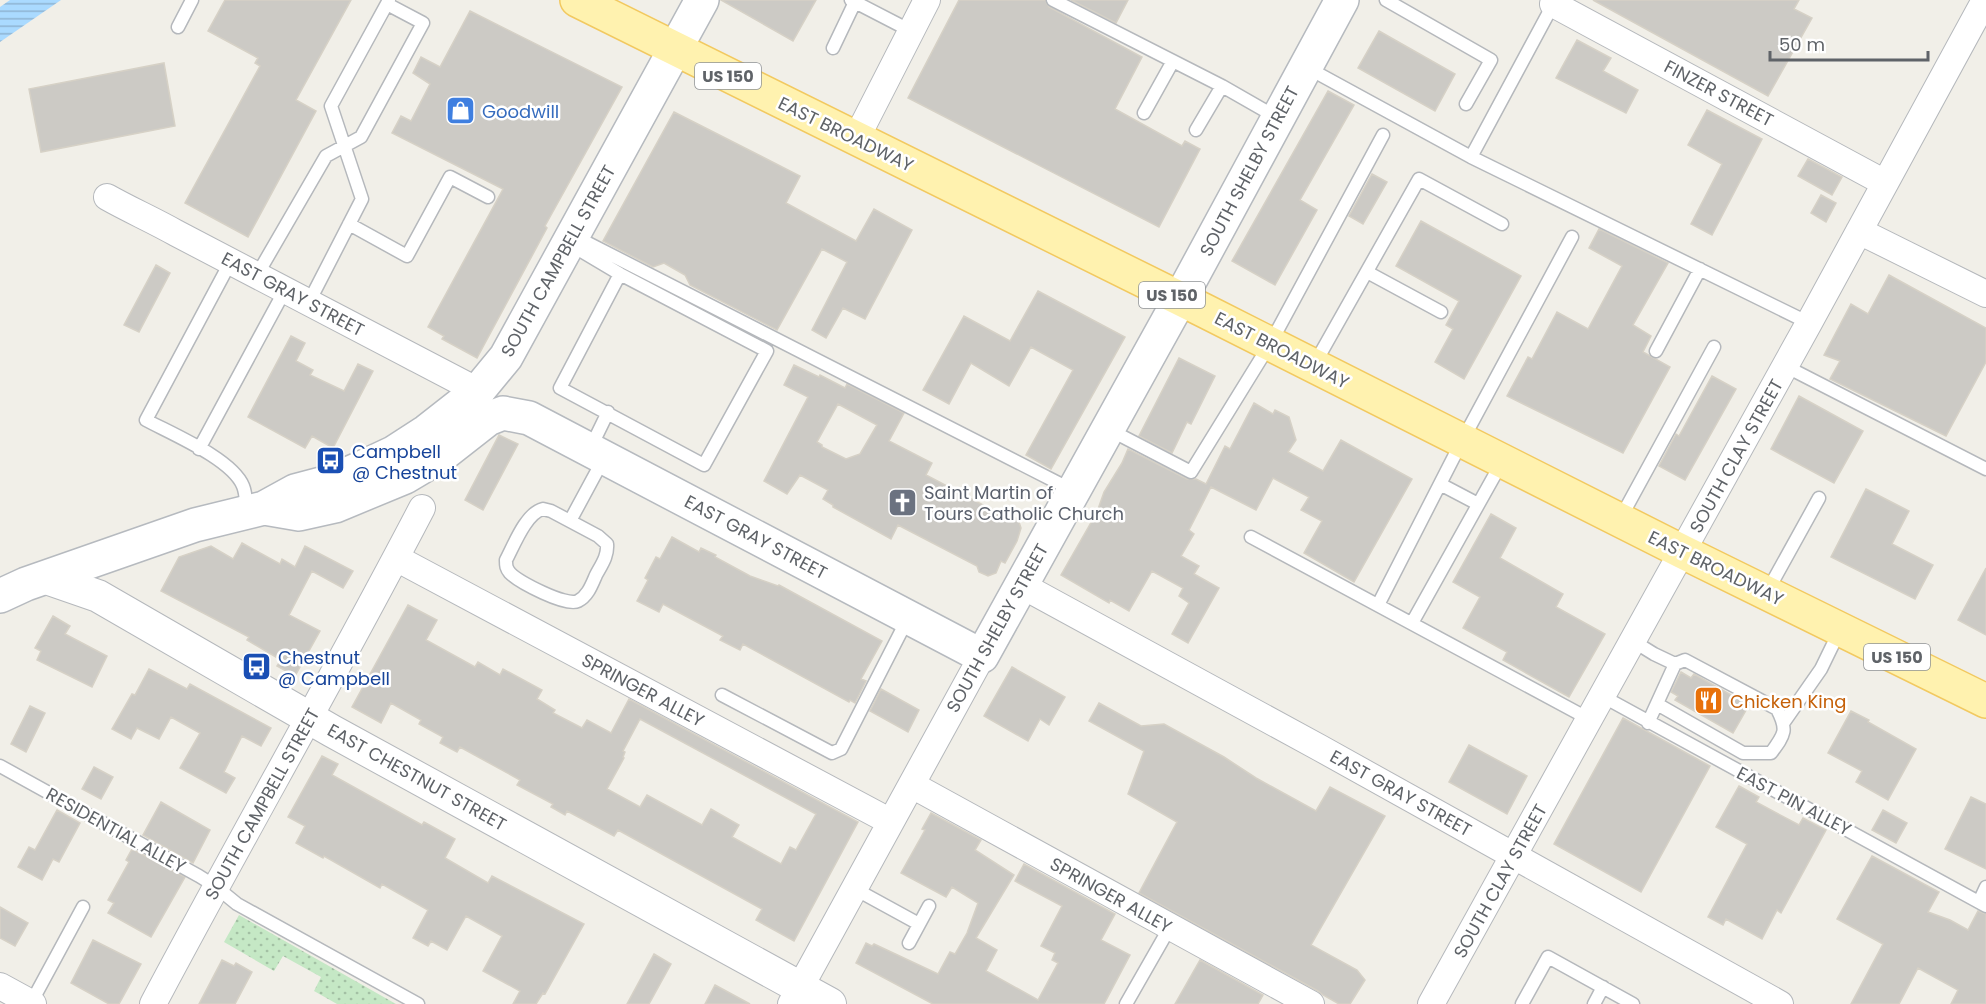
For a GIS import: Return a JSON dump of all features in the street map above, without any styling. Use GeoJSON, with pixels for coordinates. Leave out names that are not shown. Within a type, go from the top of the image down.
{"type":"FeatureCollection","features":[{"type":"Feature","properties":{"kind":"main road","name":"EAST BROADWAY"},"geometry":{"type":"LineString","coordinates":[[577,0],[1683,552],[1986,700]]}},
{"type":"Feature","properties":{"kind":"main road","name":"SOUTH CAMPBELL STREET"},"geometry":{"type":"LineString","coordinates":[[529,418],[514,402],[513,383],[581,243],[616,158],[702,0]]}},
{"type":"Feature","properties":{"kind":"main road","name":"SOUTH SHELBY STREET"},"geometry":{"type":"LineString","coordinates":[[982,656],[1180,299],[1342,0]]}},
{"type":"Feature","properties":{"kind":"main road","name":"SOUTH CAMPBELL STREET"},"geometry":{"type":"LineString","coordinates":[[256,510],[296,491],[328,482],[393,453],[427,431],[478,391],[506,357],[581,243]]}},
{"type":"Feature","properties":{"kind":"main road"},"geometry":{"type":"LineString","coordinates":[[0,596],[195,525],[256,510],[299,514],[335,506],[405,477],[442,455],[488,419],[503,413],[529,418]]}},
{"type":"Feature","properties":{"kind":"main road","name":"EAST GRAY STREET"},"geometry":{"type":"LineString","coordinates":[[529,418],[982,656]]}},
{"type":"Feature","properties":{"kind":"street"},"geometry":{"type":"LineString","coordinates":[[856,139],[927,0]]}},
{"type":"Feature","properties":{"kind":"street","name":"SOUTH CLAY STREET"},"geometry":{"type":"LineString","coordinates":[[1431,1004],[1683,552],[1985,0]]}},
{"type":"Feature","properties":{"kind":"street","name":"FINZER STREET"},"geometry":{"type":"LineString","coordinates":[[1554,2],[1885,183]]}},
{"type":"Feature","properties":{"kind":"street","name":"EAST GRAY STREET"},"geometry":{"type":"LineString","coordinates":[[107,198],[148,217],[478,391]]}},
{"type":"Feature","properties":{"kind":"street"},"geometry":{"type":"LineString","coordinates":[[1859,231],[1986,294]]}},
{"type":"Feature","properties":{"kind":"street","name":"SOUTH CAMPBELL STREET"},"geometry":{"type":"LineString","coordinates":[[153,1004],[422,508]]}},
{"type":"Feature","properties":{"kind":"street","name":"SPRINGER ALLEY"},"geometry":{"type":"LineString","coordinates":[[396,558],[891,822]]}},
{"type":"Feature","properties":{"kind":"street","name":"EAST CHESTNUT STREET"},"geometry":{"type":"LineString","coordinates":[[46,578],[98,597],[796,996],[830,1004]]}},
{"type":"Feature","properties":{"kind":"street","name":"EAST GRAY STREET"},"geometry":{"type":"LineString","coordinates":[[1021,585],[1320,748],[1780,1004]]}},
{"type":"Feature","properties":{"kind":"street","name":"SOUTH SHELBY STREET"},"geometry":{"type":"LineString","coordinates":[[796,996],[982,656]]}},
{"type":"Feature","properties":{"kind":"street","name":"SPRINGER ALLEY"},"geometry":{"type":"LineString","coordinates":[[912,785],[1311,1004]]}},
{"type":"Feature","properties":{"kind":"street"},"geometry":{"type":"LineString","coordinates":[[0,986],[32,1003]]}},
{"type":"Feature","properties":{"kind":"lane"},"geometry":{"type":"LineString","coordinates":[[178,27],[192,0]]}},
{"type":"Feature","properties":{"kind":"lane"},"geometry":{"type":"LineString","coordinates":[[1053,0],[1222,86],[1277,118]]}},
{"type":"Feature","properties":{"kind":"lane"},"geometry":{"type":"LineString","coordinates":[[1386,0],[1491,60],[1466,104]]}},
{"type":"Feature","properties":{"kind":"lane"},"geometry":{"type":"LineString","coordinates":[[833,48],[853,1],[912,31]]}},
{"type":"Feature","properties":{"kind":"lane"},"geometry":{"type":"LineString","coordinates":[[257,275],[326,156],[344,146],[361,137],[423,23],[388,2],[331,106],[344,146],[362,199],[309,302]]}},
{"type":"Feature","properties":{"kind":"lane"},"geometry":{"type":"LineString","coordinates":[[1471,157],[1554,2]]}},
{"type":"Feature","properties":{"kind":"lane"},"geometry":{"type":"LineString","coordinates":[[1144,113],[1173,61]]}},
{"type":"Feature","properties":{"kind":"lane"},"geometry":{"type":"LineString","coordinates":[[1305,66],[1471,157],[1809,323]]}},
{"type":"Feature","properties":{"kind":"lane"},"geometry":{"type":"LineString","coordinates":[[1196,130],[1222,86]]}},
{"type":"Feature","properties":{"kind":"lane"},"geometry":{"type":"LineString","coordinates":[[1108,429],[1191,472],[1270,344],[1383,135]]}},
{"type":"Feature","properties":{"kind":"lane"},"geometry":{"type":"LineString","coordinates":[[349,224],[407,256],[450,177],[488,197]]}},
{"type":"Feature","properties":{"kind":"lane"},"geometry":{"type":"LineString","coordinates":[[1314,366],[1419,179],[1502,224]]}},
{"type":"Feature","properties":{"kind":"lane"},"geometry":{"type":"LineString","coordinates":[[1378,605],[1462,441],[1572,237]]}},
{"type":"Feature","properties":{"kind":"lane"},"geometry":{"type":"LineString","coordinates":[[581,243],[620,274],[766,351],[704,465],[560,388],[620,274]]}},
{"type":"Feature","properties":{"kind":"lane"},"geometry":{"type":"LineString","coordinates":[[581,243],[1073,490]]}},
{"type":"Feature","properties":{"kind":"lane"},"geometry":{"type":"LineString","coordinates":[[231,261],[146,420],[200,449],[231,469],[256,510]]}},
{"type":"Feature","properties":{"kind":"lane"},"geometry":{"type":"LineString","coordinates":[[1656,351],[1700,269]]}},
{"type":"Feature","properties":{"kind":"lane"},"geometry":{"type":"LineString","coordinates":[[1367,272],[1441,312]]}},
{"type":"Feature","properties":{"kind":"lane"},"geometry":{"type":"LineString","coordinates":[[200,449],[285,290]]}},
{"type":"Feature","properties":{"kind":"lane"},"geometry":{"type":"LineString","coordinates":[[1619,520],[1714,347]]}},
{"type":"Feature","properties":{"kind":"lane"},"geometry":{"type":"LineString","coordinates":[[1785,366],[1986,469]]}},
{"type":"Feature","properties":{"kind":"lane"},"geometry":{"type":"LineString","coordinates":[[570,521],[597,454],[608,412]]}},
{"type":"Feature","properties":{"kind":"lane"},"geometry":{"type":"LineString","coordinates":[[1412,623],[1503,461]]}},
{"type":"Feature","properties":{"kind":"lane"},"geometry":{"type":"LineString","coordinates":[[1440,484],[1478,504]]}},
{"type":"Feature","properties":{"kind":"lane"},"geometry":{"type":"LineString","coordinates":[[1766,593],[1819,498]]}},
{"type":"Feature","properties":{"kind":"lane"},"geometry":{"type":"LineString","coordinates":[[543,509],[551,511],[570,521],[602,539],[607,544],[608,553],[587,594],[578,602],[572,603],[562,601],[524,583],[512,575],[506,567],[506,560],[529,518],[536,511],[543,509]]}},
{"type":"Feature","properties":{"kind":"lane"},"geometry":{"type":"LineString","coordinates":[[1251,537],[1589,718]]}},
{"type":"Feature","properties":{"kind":"lane"},"geometry":{"type":"LineString","coordinates":[[722,695],[832,753],[841,749],[909,617]]}},
{"type":"Feature","properties":{"kind":"lane"},"geometry":{"type":"LineString","coordinates":[[1784,722],[1821,669],[1840,629]]}},
{"type":"Feature","properties":{"kind":"lane"},"geometry":{"type":"LineString","coordinates":[[1633,641],[1675,664]]}},
{"type":"Feature","properties":{"kind":"lane"},"geometry":{"type":"LineString","coordinates":[[1648,723],[1675,664],[1685,660],[1777,709],[1784,722],[1784,736],[1771,753],[1743,753],[1657,704]]}},
{"type":"Feature","properties":{"kind":"lane","name":"EAST PIN ALLEY"},"geometry":{"type":"LineString","coordinates":[[1602,696],[1982,904]]}},
{"type":"Feature","properties":{"kind":"lane","name":"RESIDENTIAL ALLEY"},"geometry":{"type":"LineString","coordinates":[[0,766],[215,886],[237,904],[418,1004]]}},
{"type":"Feature","properties":{"kind":"lane"},"geometry":{"type":"LineString","coordinates":[[1982,904],[1986,887]]}},
{"type":"Feature","properties":{"kind":"lane"},"geometry":{"type":"LineString","coordinates":[[855,889],[919,924]]}},
{"type":"Feature","properties":{"kind":"lane"},"geometry":{"type":"LineString","coordinates":[[909,943],[929,906]]}},
{"type":"Feature","properties":{"kind":"lane"},"geometry":{"type":"LineString","coordinates":[[32,1003],[83,907]]}},
{"type":"Feature","properties":{"kind":"lane"},"geometry":{"type":"LineString","coordinates":[[1126,1004],[1170,927]]}},
{"type":"Feature","properties":{"kind":"lane"},"geometry":{"type":"LineString","coordinates":[[1522,1004],[1548,957],[1633,1004]]}},
{"type":"Feature","properties":{"kind":"lane"},"geometry":{"type":"LineString","coordinates":[[1594,1004],[1603,987]]}},
{"type":"Feature","properties":{"kind":"green space"},"geometry":{"type":"Polygon","coordinates":[[[239,915],[396,1004],[337,1004],[314,991],[321,977],[283,956],[274,971],[224,942],[239,915]]]}},
{"type":"Feature","properties":{"kind":"water"},"geometry":{"type":"Polygon","coordinates":[[[10,0],[61,0],[0,42],[0,7],[10,0]]]}},
{"type":"Feature","properties":{"kind":"building"},"geometry":{"type":"Polygon","coordinates":[[[225,0],[351,0],[296,100],[316,111],[248,237],[185,203],[260,66],[255,63],[258,58],[208,31],[225,0]]]}},
{"type":"Feature","properties":{"kind":"building"},"geometry":{"type":"Polygon","coordinates":[[[721,0],[816,0],[793,41],[721,0]]]}},
{"type":"Feature","properties":{"kind":"building"},"geometry":{"type":"Polygon","coordinates":[[[959,0],[1045,0],[1049,7],[1142,57],[1115,109],[1182,146],[1185,141],[1200,149],[1159,227],[908,98],[959,0]]]}},
{"type":"Feature","properties":{"kind":"building"},"geometry":{"type":"Polygon","coordinates":[[[1071,0],[1128,0],[1116,23],[1071,0]]]}},
{"type":"Feature","properties":{"kind":"building"},"geometry":{"type":"Polygon","coordinates":[[[1593,0],[1799,0],[1794,9],[1812,18],[1768,96],[1593,0]]]}},
{"type":"Feature","properties":{"kind":"building"},"geometry":{"type":"Polygon","coordinates":[[[470,11],[622,87],[545,226],[547,228],[477,358],[442,339],[444,336],[428,327],[503,189],[392,133],[401,116],[411,121],[430,84],[413,73],[421,57],[440,67],[470,11]]]}},
{"type":"Feature","properties":{"kind":"building"},"geometry":{"type":"Polygon","coordinates":[[[1379,31],[1455,74],[1435,111],[1358,68],[1379,31]]]}},
{"type":"Feature","properties":{"kind":"building"},"geometry":{"type":"Polygon","coordinates":[[[1577,40],[1611,58],[1603,71],[1638,90],[1626,113],[1556,78],[1577,40]]]}},
{"type":"Feature","properties":{"kind":"building"},"geometry":{"type":"Polygon","coordinates":[[[164,63],[175,126],[41,152],[29,89],[164,63]]]}},
{"type":"Feature","properties":{"kind":"building"},"geometry":{"type":"Polygon","coordinates":[[[1328,91],[1354,105],[1300,200],[1317,210],[1275,285],[1232,261],[1328,91]]]}},
{"type":"Feature","properties":{"kind":"building"},"geometry":{"type":"Polygon","coordinates":[[[1707,110],[1762,139],[1712,235],[1691,224],[1722,164],[1688,145],[1707,110]]]}},
{"type":"Feature","properties":{"kind":"building"},"geometry":{"type":"Polygon","coordinates":[[[674,112],[800,176],[786,203],[856,241],[874,209],[912,230],[865,319],[843,308],[826,338],[812,330],[847,262],[822,249],[777,330],[690,285],[685,275],[664,263],[653,267],[603,241],[674,112]]]}},
{"type":"Feature","properties":{"kind":"building"},"geometry":{"type":"Polygon","coordinates":[[[1808,159],[1842,177],[1832,195],[1798,176],[1808,159]]]}},
{"type":"Feature","properties":{"kind":"building"},"geometry":{"type":"Polygon","coordinates":[[[1372,174],[1387,182],[1363,224],[1349,216],[1372,174]]]}},
{"type":"Feature","properties":{"kind":"building"},"geometry":{"type":"Polygon","coordinates":[[[1821,195],[1836,203],[1826,222],[1811,213],[1821,195]]]}},
{"type":"Feature","properties":{"kind":"building"},"geometry":{"type":"Polygon","coordinates":[[[1421,221],[1521,276],[1464,379],[1435,362],[1453,329],[1446,325],[1459,301],[1396,266],[1421,221]]]}},
{"type":"Feature","properties":{"kind":"building"},"geometry":{"type":"Polygon","coordinates":[[[1599,229],[1668,263],[1633,325],[1651,336],[1643,352],[1670,367],[1623,453],[1507,396],[1528,357],[1532,359],[1557,312],[1588,329],[1622,266],[1589,248],[1599,229]]]}},
{"type":"Feature","properties":{"kind":"building"},"geometry":{"type":"Polygon","coordinates":[[[156,265],[170,273],[139,332],[124,325],[156,265]]]}},
{"type":"Feature","properties":{"kind":"building"},"geometry":{"type":"Polygon","coordinates":[[[1889,275],[1986,328],[1986,362],[1946,436],[1830,379],[1840,361],[1824,355],[1851,304],[1868,314],[1889,275]]]}},
{"type":"Feature","properties":{"kind":"building"},"geometry":{"type":"Polygon","coordinates":[[[1038,291],[1125,337],[1051,469],[1026,455],[1073,370],[1031,347],[1009,386],[971,363],[949,404],[923,390],[964,316],[1010,341],[1038,291]]]}},
{"type":"Feature","properties":{"kind":"building"},"geometry":{"type":"Polygon","coordinates":[[[291,336],[305,343],[296,361],[313,370],[310,375],[344,391],[358,364],[373,371],[333,448],[312,436],[305,448],[248,417],[291,336]]]}},
{"type":"Feature","properties":{"kind":"building"},"geometry":{"type":"Polygon","coordinates":[[[1179,358],[1215,376],[1191,424],[1187,422],[1172,453],[1139,436],[1179,358]]]}},
{"type":"Feature","properties":{"kind":"building","name":"Saint Martin of Tours Catholic Church"},"geometry":{"type":"Polygon","coordinates":[[[794,365],[845,388],[847,384],[904,413],[889,441],[932,463],[926,475],[1004,516],[1010,515],[1018,519],[1021,528],[1005,563],[1001,561],[996,573],[988,576],[979,572],[977,566],[898,525],[891,539],[833,507],[823,499],[828,490],[800,475],[787,494],[764,481],[808,397],[784,385],[794,365]],[[838,404],[817,442],[846,459],[860,454],[877,425],[838,404]]]}},
{"type":"Feature","properties":{"kind":"building"},"geometry":{"type":"Polygon","coordinates":[[[1712,376],[1736,389],[1685,480],[1659,466],[1676,434],[1679,436],[1712,376]]]}},
{"type":"Feature","properties":{"kind":"building"},"geometry":{"type":"Polygon","coordinates":[[[1799,396],[1863,431],[1834,483],[1771,449],[1799,396]]]}},
{"type":"Feature","properties":{"kind":"building"},"geometry":{"type":"Polygon","coordinates":[[[1254,403],[1273,414],[1275,410],[1289,417],[1296,440],[1288,452],[1323,471],[1341,440],[1412,479],[1354,582],[1304,553],[1322,521],[1301,510],[1309,497],[1273,478],[1256,510],[1211,487],[1189,530],[1194,534],[1181,556],[1199,566],[1194,574],[1219,588],[1188,643],[1172,634],[1189,603],[1179,596],[1183,588],[1152,571],[1129,611],[1110,600],[1109,603],[1061,575],[1097,512],[1104,492],[1128,449],[1187,479],[1196,479],[1206,484],[1225,446],[1230,449],[1254,403]]]}},
{"type":"Feature","properties":{"kind":"building"},"geometry":{"type":"Polygon","coordinates":[[[499,435],[518,444],[483,510],[465,500],[499,435]]]}},
{"type":"Feature","properties":{"kind":"building"},"geometry":{"type":"Polygon","coordinates":[[[1866,489],[1909,511],[1892,544],[1933,565],[1915,599],[1831,557],[1866,489]]]}},
{"type":"Feature","properties":{"kind":"building"},"geometry":{"type":"Polygon","coordinates":[[[1491,514],[1516,528],[1500,558],[1563,594],[1556,607],[1605,634],[1569,697],[1503,660],[1507,652],[1463,628],[1480,597],[1453,582],[1491,514]]]}},
{"type":"Feature","properties":{"kind":"building"},"geometry":{"type":"Polygon","coordinates":[[[672,537],[699,552],[701,548],[716,555],[715,557],[750,576],[779,585],[882,641],[861,679],[866,681],[855,703],[850,700],[849,702],[743,644],[740,650],[720,640],[723,636],[663,604],[659,612],[637,601],[656,557],[660,559],[672,537]]]}},
{"type":"Feature","properties":{"kind":"building"},"geometry":{"type":"Polygon","coordinates":[[[242,543],[280,564],[282,559],[295,567],[305,546],[353,571],[343,588],[312,571],[289,615],[320,631],[295,676],[277,666],[281,660],[247,640],[249,637],[161,591],[179,557],[211,546],[233,559],[242,543]]]}},
{"type":"Feature","properties":{"kind":"building"},"geometry":{"type":"Polygon","coordinates":[[[1986,568],[1986,635],[1958,620],[1986,568]]]}},
{"type":"Feature","properties":{"kind":"building"},"geometry":{"type":"Polygon","coordinates":[[[408,605],[437,620],[426,640],[475,667],[478,662],[500,675],[503,669],[542,690],[537,699],[555,710],[553,713],[582,728],[587,720],[611,733],[629,699],[858,822],[794,941],[756,920],[762,909],[618,830],[614,836],[567,811],[565,815],[551,807],[553,804],[517,785],[520,780],[460,747],[457,752],[440,743],[443,737],[419,724],[421,720],[391,703],[381,723],[352,707],[408,605]],[[640,719],[623,751],[625,752],[624,758],[607,789],[640,807],[647,795],[702,825],[711,809],[739,825],[732,837],[781,864],[790,847],[796,850],[816,814],[640,719]]]}},
{"type":"Feature","properties":{"kind":"building"},"geometry":{"type":"Polygon","coordinates":[[[53,616],[70,626],[65,634],[107,656],[92,687],[37,660],[41,651],[35,648],[53,616]]]}},
{"type":"Feature","properties":{"kind":"building"},"geometry":{"type":"Polygon","coordinates":[[[1012,667],[1065,697],[1049,725],[1040,719],[1028,741],[984,716],[1012,667]]]}},
{"type":"Feature","properties":{"kind":"building"},"geometry":{"type":"Polygon","coordinates":[[[149,669],[187,689],[190,684],[271,728],[261,746],[242,736],[224,772],[235,778],[226,793],[180,768],[200,733],[171,717],[159,739],[137,728],[131,739],[112,729],[149,669]]]}},
{"type":"Feature","properties":{"kind":"building"},"geometry":{"type":"Polygon","coordinates":[[[1681,672],[1691,678],[1694,674],[1749,705],[1733,733],[1675,700],[1678,696],[1671,692],[1681,672]]]}},
{"type":"Feature","properties":{"kind":"building"},"geometry":{"type":"Polygon","coordinates":[[[881,689],[919,710],[908,732],[870,711],[881,689]]]}},
{"type":"Feature","properties":{"kind":"building"},"geometry":{"type":"Polygon","coordinates":[[[1099,703],[1141,726],[1164,724],[1316,811],[1330,787],[1385,816],[1311,945],[1357,970],[1365,980],[1350,1004],[1339,1004],[1139,893],[1177,822],[1128,794],[1144,751],[1089,721],[1099,703]]]}},
{"type":"Feature","properties":{"kind":"building"},"geometry":{"type":"Polygon","coordinates":[[[30,706],[45,713],[26,752],[11,744],[30,706]]]}},
{"type":"Feature","properties":{"kind":"building"},"geometry":{"type":"Polygon","coordinates":[[[1851,711],[1916,749],[1888,800],[1856,782],[1862,771],[1828,753],[1851,711]]]}},
{"type":"Feature","properties":{"kind":"building"},"geometry":{"type":"Polygon","coordinates":[[[1623,718],[1710,766],[1641,892],[1554,844],[1623,718]]]}},
{"type":"Feature","properties":{"kind":"building"},"geometry":{"type":"Polygon","coordinates":[[[1469,745],[1527,776],[1507,814],[1449,782],[1469,745]]]}},
{"type":"Feature","properties":{"kind":"building"},"geometry":{"type":"Polygon","coordinates":[[[322,756],[338,764],[332,775],[422,825],[424,822],[455,839],[445,858],[488,883],[492,876],[584,924],[545,994],[543,993],[536,1004],[513,1004],[520,991],[483,971],[502,936],[466,916],[447,950],[431,941],[428,946],[413,938],[428,910],[382,884],[380,888],[296,843],[305,826],[288,817],[322,756]]]}},
{"type":"Feature","properties":{"kind":"building"},"geometry":{"type":"Polygon","coordinates":[[[94,767],[113,777],[101,799],[82,789],[94,767]]]}},
{"type":"Feature","properties":{"kind":"building"},"geometry":{"type":"Polygon","coordinates":[[[1739,786],[1759,797],[1756,802],[1799,825],[1803,818],[1826,830],[1781,913],[1777,910],[1762,939],[1726,919],[1723,925],[1708,917],[1747,844],[1716,827],[1739,786]]]}},
{"type":"Feature","properties":{"kind":"building"},"geometry":{"type":"Polygon","coordinates":[[[1971,797],[1986,804],[1986,869],[1945,849],[1971,797]]]}},
{"type":"Feature","properties":{"kind":"building"},"geometry":{"type":"Polygon","coordinates":[[[161,802],[210,830],[193,863],[143,835],[161,802]]]}},
{"type":"Feature","properties":{"kind":"building"},"geometry":{"type":"Polygon","coordinates":[[[57,810],[80,823],[59,862],[53,859],[42,880],[18,867],[29,847],[35,850],[57,810]]]}},
{"type":"Feature","properties":{"kind":"building"},"geometry":{"type":"Polygon","coordinates":[[[1883,810],[1907,823],[1896,843],[1872,830],[1883,810]]]}},
{"type":"Feature","properties":{"kind":"building"},"geometry":{"type":"Polygon","coordinates":[[[931,813],[981,840],[975,850],[1014,875],[976,938],[997,950],[986,971],[1038,1000],[1058,963],[1052,960],[1055,953],[1041,946],[1062,906],[1015,881],[1024,864],[1115,914],[1101,940],[1130,955],[1104,1004],[933,1004],[856,963],[866,943],[872,946],[874,944],[938,974],[950,952],[955,954],[967,933],[978,903],[952,887],[946,897],[901,873],[925,830],[922,829],[931,813]]]}},
{"type":"Feature","properties":{"kind":"building"},"geometry":{"type":"Polygon","coordinates":[[[132,849],[185,877],[151,937],[108,913],[114,903],[108,900],[129,862],[126,860],[132,849]]]}},
{"type":"Feature","properties":{"kind":"building"},"geometry":{"type":"Polygon","coordinates":[[[1872,856],[1939,892],[1928,912],[1968,930],[1978,911],[1986,914],[1986,1004],[1951,1004],[1958,990],[1918,968],[1899,1004],[1851,1004],[1883,944],[1837,919],[1872,856]]]}},
{"type":"Feature","properties":{"kind":"building"},"geometry":{"type":"Polygon","coordinates":[[[0,907],[28,923],[15,946],[0,938],[0,907]]]}},
{"type":"Feature","properties":{"kind":"building"},"geometry":{"type":"Polygon","coordinates":[[[93,940],[141,964],[119,1004],[109,1004],[71,983],[93,940]]]}},
{"type":"Feature","properties":{"kind":"building"},"geometry":{"type":"Polygon","coordinates":[[[654,954],[671,964],[649,1004],[627,1004],[654,954]]]}},
{"type":"Feature","properties":{"kind":"building"},"geometry":{"type":"Polygon","coordinates":[[[222,960],[234,966],[236,963],[252,972],[235,1004],[199,1004],[222,960]]]}},
{"type":"Feature","properties":{"kind":"building"},"geometry":{"type":"Polygon","coordinates":[[[1200,960],[1263,995],[1258,1004],[1175,1004],[1200,960]]]}},
{"type":"Feature","properties":{"kind":"building"},"geometry":{"type":"Polygon","coordinates":[[[715,985],[750,1004],[705,1004],[715,985]]]}},
{"type":"Feature","properties":{"kind":"place","name":"Goodwill"},"geometry":{"type":"Point","coordinates":[461,111]}},
{"type":"Feature","properties":{"kind":"place","name":"Campbell @ Chestnut"},"geometry":{"type":"Point","coordinates":[331,461]}},
{"type":"Feature","properties":{"kind":"place","name":"Saint Martin of Tours Catholic Church"},"geometry":{"type":"Point","coordinates":[903,502]}},
{"type":"Feature","properties":{"kind":"place","name":"Chestnut @ Campbell"},"geometry":{"type":"Point","coordinates":[257,667]}},
{"type":"Feature","properties":{"kind":"place","name":"Chicken King"},"geometry":{"type":"Point","coordinates":[1709,701]}}]}
